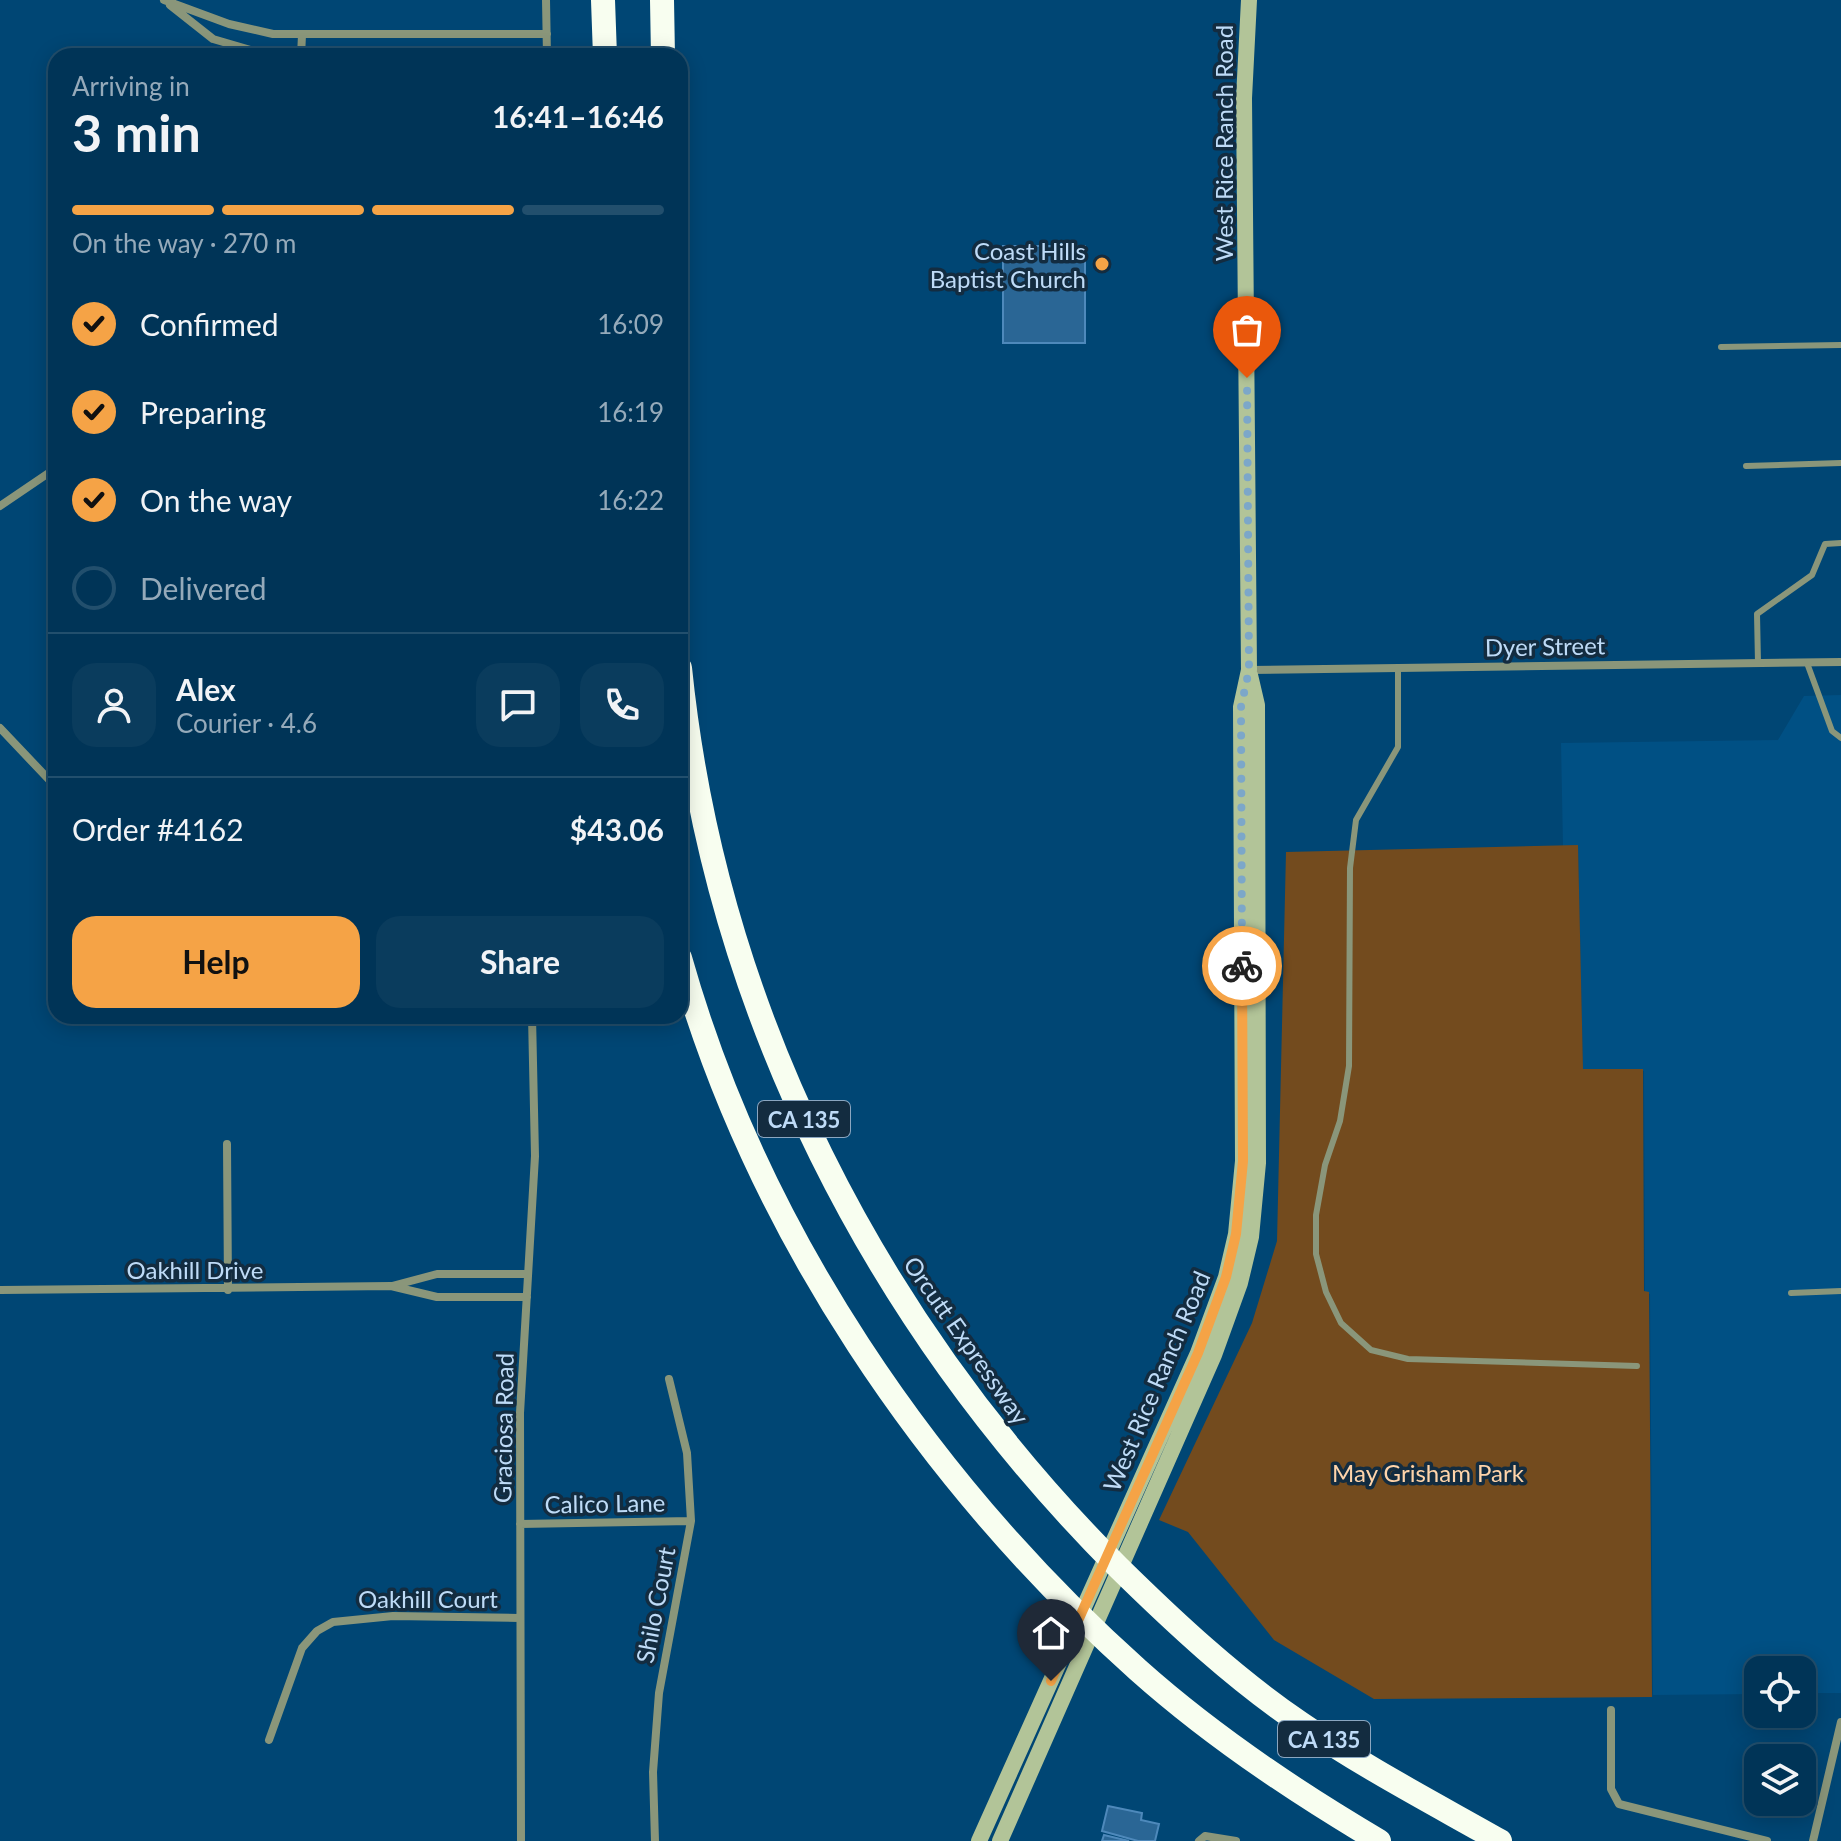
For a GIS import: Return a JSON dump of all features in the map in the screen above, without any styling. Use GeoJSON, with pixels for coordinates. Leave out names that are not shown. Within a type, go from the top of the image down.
{"type":"FeatureCollection","features":[{"type":"Feature","properties":{"kind":"highway"},"geometry":{"type":"LineString","coordinates":[[603,0],[605,48]]}},
{"type":"Feature","properties":{"kind":"highway"},"geometry":{"type":"LineString","coordinates":[[662,0],[663,48]]}},
{"type":"Feature","properties":{"kind":"highway","name":"Orcutt Expressway"},"geometry":{"type":"LineString","coordinates":[[688,718],[706,831],[745,971],[788,1085],[845,1207],[900,1297],[994,1430],[1061,1509],[1164,1613],[1299,1723],[1380,1775],[1500,1841]]}},
{"type":"Feature","properties":{"kind":"highway","name":"CA 135"},"geometry":{"type":"LineString","coordinates":[[688,981],[730,1102],[793,1234],[844,1321],[964,1490],[1032,1567],[1138,1670],[1254,1762],[1379,1841]]}},
{"type":"Feature","properties":{"kind":"main road","name":"West Rice Ranch Road"},"geometry":{"type":"LineString","coordinates":[[1000,1841],[1214,1355],[1240,1283],[1251,1237],[1258,1148],[1257,705],[1249,670],[1244,98],[1249,0]]}},
{"type":"Feature","properties":{"kind":"main road","name":"West Rice Ranch Road"},"geometry":{"type":"LineString","coordinates":[[979,1841],[1198,1353],[1226,1277],[1236,1234],[1243,1161],[1241,707],[1249,670]]}},
{"type":"Feature","properties":{"kind":"street"},"geometry":{"type":"LineString","coordinates":[[164,0],[229,24],[273,34],[547,34]]}},
{"type":"Feature","properties":{"kind":"street"},"geometry":{"type":"LineString","coordinates":[[164,0],[213,39],[244,48]]}},
{"type":"Feature","properties":{"kind":"street"},"geometry":{"type":"LineString","coordinates":[[546,0],[547,48]]}},
{"type":"Feature","properties":{"kind":"street"},"geometry":{"type":"LineString","coordinates":[[301,48],[302,35]]}},
{"type":"Feature","properties":{"kind":"street"},"geometry":{"type":"LineString","coordinates":[[0,506],[48,473]]}},
{"type":"Feature","properties":{"kind":"street","name":"Dyer Street"},"geometry":{"type":"LineString","coordinates":[[1249,670],[1841,662]]}},
{"type":"Feature","properties":{"kind":"street"},"geometry":{"type":"LineString","coordinates":[[0,728],[48,779]]}},
{"type":"Feature","properties":{"kind":"street","name":"Graciosa Road"},"geometry":{"type":"LineString","coordinates":[[521,1841],[520,1413],[535,1156],[532,1024]]}},
{"type":"Feature","properties":{"kind":"street"},"geometry":{"type":"LineString","coordinates":[[227,1144],[228,1290]]}},
{"type":"Feature","properties":{"kind":"street","name":"Oakhill Drive"},"geometry":{"type":"LineString","coordinates":[[0,1290],[391,1286],[437,1274],[528,1274]]}},
{"type":"Feature","properties":{"kind":"street","name":"Oakhill Drive"},"geometry":{"type":"LineString","coordinates":[[391,1286],[437,1297],[527,1297]]}},
{"type":"Feature","properties":{"kind":"street","name":"Shilo Court"},"geometry":{"type":"LineString","coordinates":[[655,1841],[653,1772],[659,1693],[691,1521],[687,1453],[669,1379]]}},
{"type":"Feature","properties":{"kind":"street","name":"Calico Lane"},"geometry":{"type":"LineString","coordinates":[[520,1524],[691,1521]]}},
{"type":"Feature","properties":{"kind":"street","name":"Oakhill Court"},"geometry":{"type":"LineString","coordinates":[[269,1740],[302,1648],[317,1631],[333,1622],[393,1616],[519,1618]]}},
{"type":"Feature","properties":{"kind":"street"},"geometry":{"type":"LineString","coordinates":[[1611,1710],[1611,1789],[1619,1804],[1767,1841]]}},
{"type":"Feature","properties":{"kind":"street"},"geometry":{"type":"LineString","coordinates":[[1813,1841],[1841,1722]]}},
{"type":"Feature","properties":{"kind":"street"},"geometry":{"type":"LineString","coordinates":[[1199,1841],[1205,1836],[1236,1841]]}},
{"type":"Feature","properties":{"kind":"lane"},"geometry":{"type":"LineString","coordinates":[[1721,347],[1841,345]]}},
{"type":"Feature","properties":{"kind":"lane"},"geometry":{"type":"LineString","coordinates":[[1746,466],[1841,463]]}},
{"type":"Feature","properties":{"kind":"lane"},"geometry":{"type":"LineString","coordinates":[[1758,663],[1757,614],[1812,575],[1825,544],[1841,543]]}},
{"type":"Feature","properties":{"kind":"lane"},"geometry":{"type":"LineString","coordinates":[[1807,663],[1832,731],[1841,738]]}},
{"type":"Feature","properties":{"kind":"lane"},"geometry":{"type":"LineString","coordinates":[[1398,668],[1398,747],[1356,820],[1350,868],[1349,1066],[1340,1121],[1325,1165],[1316,1215],[1316,1254],[1326,1292],[1341,1323],[1371,1350],[1408,1359],[1637,1366]]}},
{"type":"Feature","properties":{"kind":"lane"},"geometry":{"type":"LineString","coordinates":[[1791,1293],[1841,1291]]}},
{"type":"Feature","properties":{"kind":"shaded area"},"geometry":{"type":"Polygon","coordinates":[[[1841,695],[1841,1693],[1816,1693],[1816,1656],[1744,1656],[1744,1694],[1653,1695],[1650,1294],[1645,1293],[1644,1071],[1583,1069],[1578,845],[1563,846],[1561,743],[1778,740],[1804,696],[1841,695]]]}},
{"type":"Feature","properties":{"kind":"green space","name":"May Grisham Park"},"geometry":{"type":"Polygon","coordinates":[[[1578,845],[1583,1069],[1643,1069],[1644,1291],[1649,1292],[1652,1697],[1374,1699],[1274,1640],[1188,1532],[1159,1520],[1252,1323],[1277,1241],[1286,852],[1578,845]]]}},
{"type":"Feature","properties":{"kind":"building"},"geometry":{"type":"Polygon","coordinates":[[[1003,246],[1085,246],[1085,343],[1003,343],[1003,246]]]}},
{"type":"Feature","properties":{"kind":"building"},"geometry":{"type":"Polygon","coordinates":[[[1108,1806],[1142,1813],[1141,1820],[1159,1824],[1155,1841],[1138,1841],[1102,1831],[1108,1806]]]}},
{"type":"Feature","properties":{"kind":"building"},"geometry":{"type":"Polygon","coordinates":[[[1104,1835],[1129,1841],[1102,1841],[1104,1835]]]}},
{"type":"Feature","properties":{"kind":"way so far"},"geometry":{"type":"LineString","coordinates":[[1242,966],[1241,707],[1249,670],[1247,378]]}},
{"type":"Feature","properties":{"kind":"place","name":"Coast Hills Baptist Church"},"geometry":{"type":"Point","coordinates":[1102,264]}},
{"type":"Feature","properties":{"kind":"route"},"geometry":{"type":"LineString","coordinates":[[1051,1681],[1198,1353],[1226,1277],[1236,1234],[1243,1161],[1242,966]]}}]}
